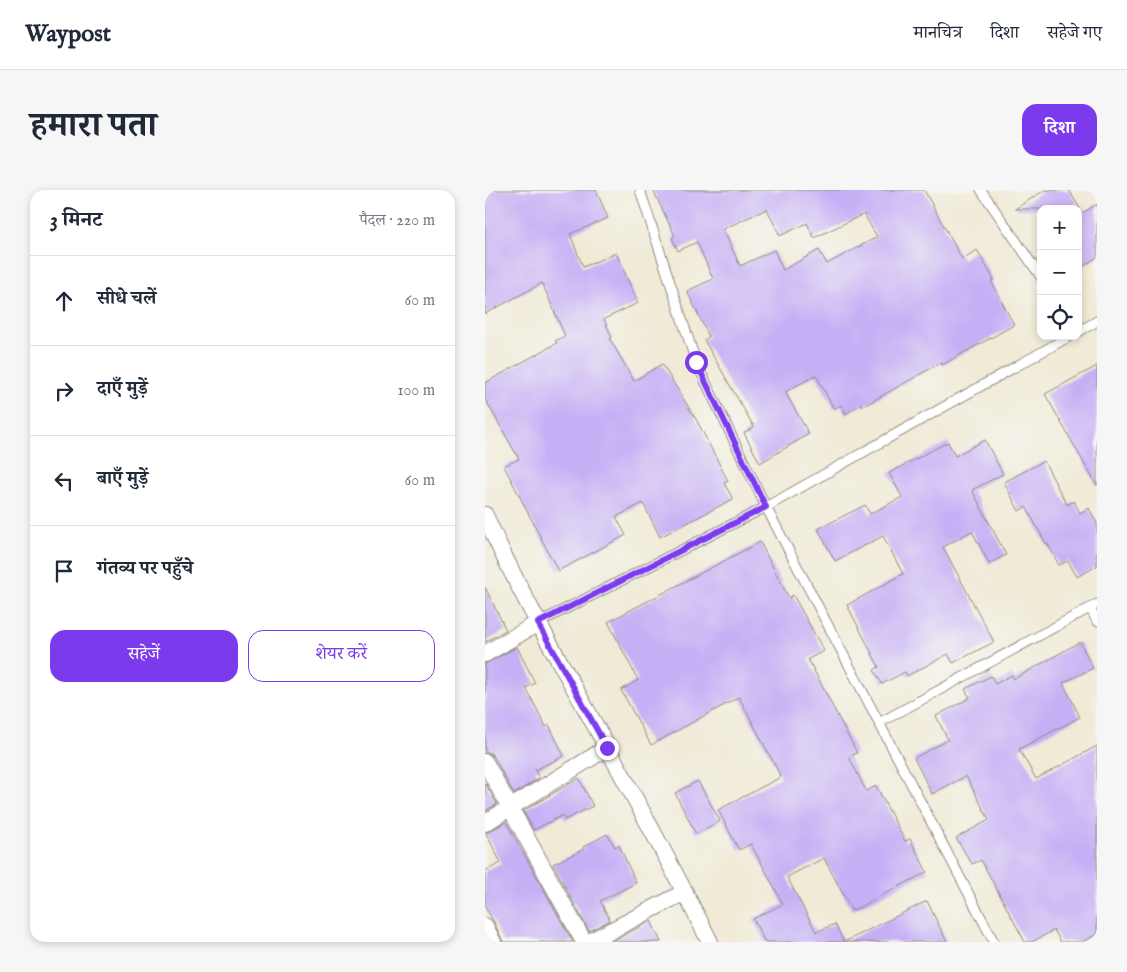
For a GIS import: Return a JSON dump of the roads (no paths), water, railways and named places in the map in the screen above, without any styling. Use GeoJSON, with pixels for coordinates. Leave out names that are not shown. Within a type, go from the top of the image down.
{"type":"FeatureCollection","features":[{"type":"Feature","properties":{"kind":"street"},"geometry":{"type":"LineString","coordinates":[[485,515],[538,623],[685,892],[709,942]]}},
{"type":"Feature","properties":{"kind":"street"},"geometry":{"type":"LineString","coordinates":[[485,654],[538,623]]}},
{"type":"Feature","properties":{"kind":"street"},"geometry":{"type":"LineString","coordinates":[[485,823],[607,748]]}},
{"type":"Feature","properties":{"kind":"street"},"geometry":{"type":"LineString","coordinates":[[485,762],[584,942]]}},
{"type":"Feature","properties":{"kind":"street"},"geometry":{"type":"LineString","coordinates":[[589,942],[685,892]]}},
{"type":"Feature","properties":{"kind":"street"},"geometry":{"type":"LineString","coordinates":[[485,926],[493,942]]}},
{"type":"Feature","properties":{"kind":"lane"},"geometry":{"type":"LineString","coordinates":[[640,190],[696,362],[766,507],[995,942]]}},
{"type":"Feature","properties":{"kind":"lane"},"geometry":{"type":"LineString","coordinates":[[981,190],[1037,271]]}},
{"type":"Feature","properties":{"kind":"lane"},"geometry":{"type":"LineString","coordinates":[[1082,330],[1097,321]]}},
{"type":"Feature","properties":{"kind":"lane"},"geometry":{"type":"LineString","coordinates":[[538,623],[766,507],[1063,340]]}},
{"type":"Feature","properties":{"kind":"lane"},"geometry":{"type":"LineString","coordinates":[[879,723],[1094,606],[1097,621]]}}]}
